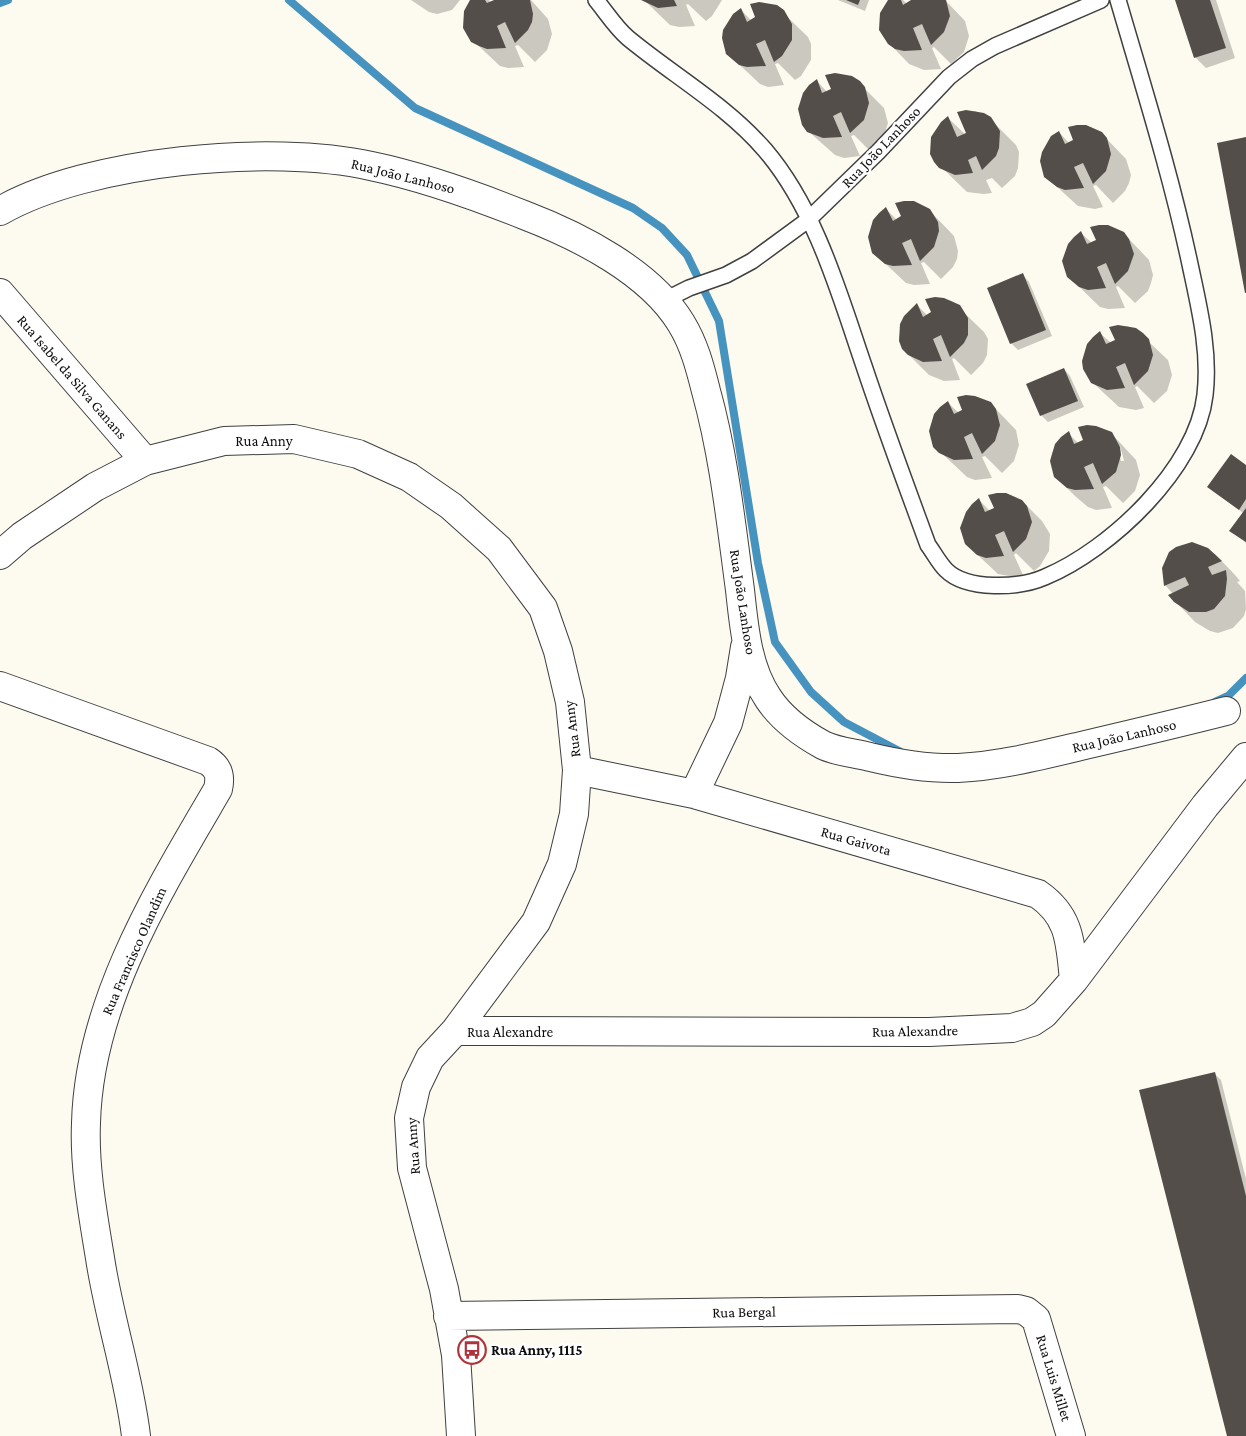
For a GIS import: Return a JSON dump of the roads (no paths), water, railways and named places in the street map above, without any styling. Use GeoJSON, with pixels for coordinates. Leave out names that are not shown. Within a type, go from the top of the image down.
{"type":"FeatureCollection","features":[{"type":"Feature","properties":{"kind":"street","name":"Rua João Lanhoso"},"geometry":{"type":"LineString","coordinates":[[0,211],[67,183],[142,166],[225,158],[304,156],[359,164],[457,188],[554,226],[634,274],[677,294],[683,325],[695,351],[711,409],[724,475],[746,639],[755,671],[767,697],[785,719],[825,746],[907,765],[958,768],[1025,759],[1226,712]]}},
{"type":"Feature","properties":{"kind":"street","name":"Rua Isabel da Silva Ganans"},"geometry":{"type":"LineString","coordinates":[[0,293],[145,461]]}},
{"type":"Feature","properties":{"kind":"street","name":"Rua Anny"},"geometry":{"type":"LineString","coordinates":[[0,555],[22,536],[95,487],[145,461],[224,441],[294,439],[358,454],[409,477],[450,506],[499,549],[543,608],[558,651],[570,702],[576,770],[574,814],[562,864],[536,922],[455,1031],[430,1058],[416,1087],[409,1118],[412,1168],[444,1289],[456,1355],[461,1436]]}},
{"type":"Feature","properties":{"kind":"street"},"geometry":{"type":"LineString","coordinates":[[694,794],[728,723],[740,678],[746,639]]}},
{"type":"Feature","properties":{"kind":"street","name":"Rua Francisco Olandim"},"geometry":{"type":"LineString","coordinates":[[0,686],[208,760],[216,766],[220,773],[218,789],[157,894],[107,1006],[92,1064],[86,1123],[90,1178],[100,1260],[132,1400],[136,1436]]}},
{"type":"Feature","properties":{"kind":"street","name":"Rua Alexandre"},"geometry":{"type":"LineString","coordinates":[[455,1031],[929,1032],[1012,1028],[1032,1022],[1044,1014],[1074,980],[1205,806],[1246,757]]}},
{"type":"Feature","properties":{"kind":"street","name":"Rua Gaivota"},"geometry":{"type":"LineString","coordinates":[[576,770],[694,794],[1038,894],[1056,908],[1065,924],[1074,980]]}},
{"type":"Feature","properties":{"kind":"street","name":"Rua Bergal"},"geometry":{"type":"LineString","coordinates":[[448,1316],[1018,1309],[1026,1311],[1036,1319]]}},
{"type":"Feature","properties":{"kind":"street","name":"Rua Luis Millet"},"geometry":{"type":"LineString","coordinates":[[1036,1319],[1071,1436]]}},
{"type":"Feature","properties":{"kind":"lane"},"geometry":{"type":"LineString","coordinates":[[596,0],[626,37],[685,79],[743,126],[786,179],[808,220],[838,290],[928,544],[947,571],[968,582],[1004,586],[1044,578],[1092,551],[1151,500],[1182,461],[1196,433],[1205,397],[1207,359],[1182,227],[1118,0]]}},
{"type":"Feature","properties":{"kind":"lane","name":"Rua João Lanhoso"},"geometry":{"type":"LineString","coordinates":[[677,294],[726,276],[808,220],[878,152],[949,77],[972,60],[995,46],[1101,0]]}},
{"type":"Feature","properties":{"kind":"waterway"},"geometry":{"type":"LineString","coordinates":[[0,3],[8,0]]}},
{"type":"Feature","properties":{"kind":"waterway"},"geometry":{"type":"LineString","coordinates":[[289,0],[415,108],[633,208],[662,228],[687,255],[719,321],[758,563],[775,642],[811,692],[844,722],[901,752]]}},
{"type":"Feature","properties":{"kind":"waterway"},"geometry":{"type":"LineString","coordinates":[[1215,702],[1228,696],[1246,678]]}},
{"type":"Feature","properties":{"kind":"place","name":"Rua Anny, 1115"},"geometry":{"type":"Point","coordinates":[472,1350]}}]}
